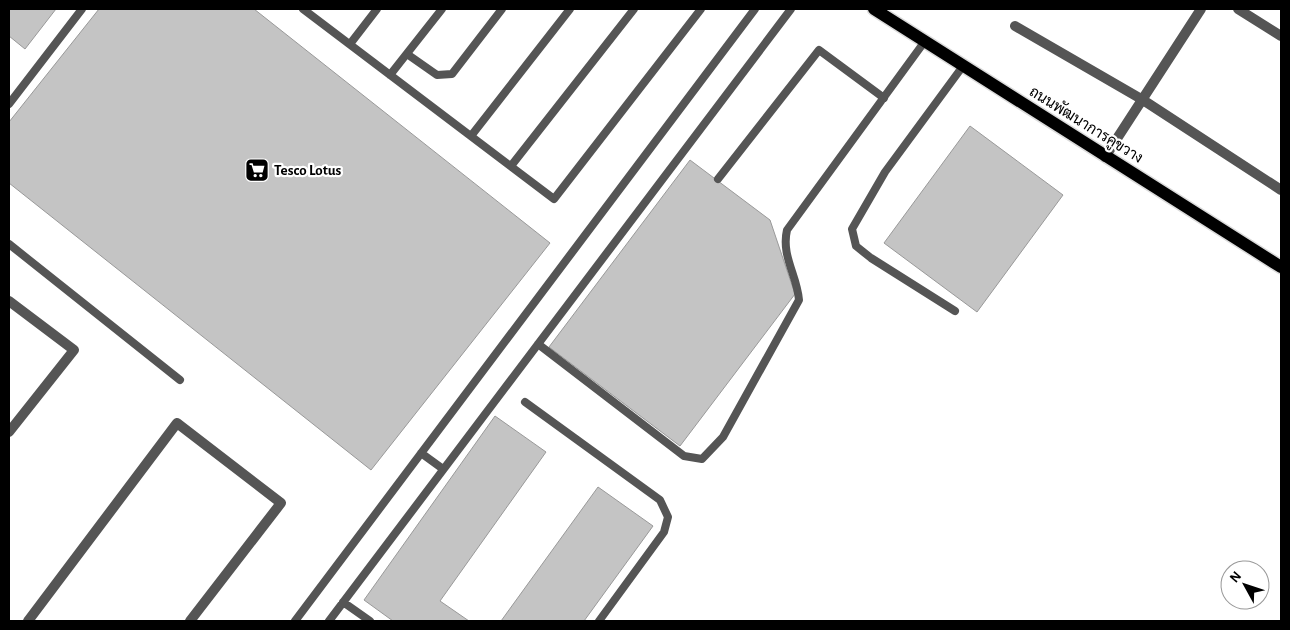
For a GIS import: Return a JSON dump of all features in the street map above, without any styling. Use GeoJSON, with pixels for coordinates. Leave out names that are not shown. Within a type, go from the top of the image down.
{"type":"FeatureCollection","features":[{"type":"Feature","properties":{"kind":"main road","name":"ถนนพัฒนาการคูขวาง"},"geometry":{"type":"LineString","coordinates":[[874,9],[1281,267]]}},
{"type":"Feature","properties":{"kind":"street"},"geometry":{"type":"LineString","coordinates":[[1106,157],[1201,9]]}},
{"type":"Feature","properties":{"kind":"street"},"geometry":{"type":"LineString","coordinates":[[1238,9],[1281,36]]}},
{"type":"Feature","properties":{"kind":"street"},"geometry":{"type":"LineString","coordinates":[[1015,26],[1143,100],[1281,190]]}},
{"type":"Feature","properties":{"kind":"street"},"geometry":{"type":"LineString","coordinates":[[9,301],[74,350],[9,432]]}},
{"type":"Feature","properties":{"kind":"street"},"geometry":{"type":"LineString","coordinates":[[28,621],[177,423],[281,503],[190,621]]}},
{"type":"Feature","properties":{"kind":"lane"},"geometry":{"type":"LineString","coordinates":[[9,104],[82,9]]}},
{"type":"Feature","properties":{"kind":"lane"},"geometry":{"type":"LineString","coordinates":[[350,44],[377,9]]}},
{"type":"Feature","properties":{"kind":"lane"},"geometry":{"type":"LineString","coordinates":[[390,75],[442,9]]}},
{"type":"Feature","properties":{"kind":"lane"},"geometry":{"type":"LineString","coordinates":[[407,54],[437,75],[452,74],[502,9]]}},
{"type":"Feature","properties":{"kind":"lane"},"geometry":{"type":"LineString","coordinates":[[471,136],[570,9]]}},
{"type":"Feature","properties":{"kind":"lane"},"geometry":{"type":"LineString","coordinates":[[510,166],[634,9]]}},
{"type":"Feature","properties":{"kind":"lane"},"geometry":{"type":"LineString","coordinates":[[307,10],[554,199],[701,9]]}},
{"type":"Feature","properties":{"kind":"lane"},"geometry":{"type":"LineString","coordinates":[[295,621],[755,9]]}},
{"type":"Feature","properties":{"kind":"lane"},"geometry":{"type":"LineString","coordinates":[[329,621],[792,9]]}},
{"type":"Feature","properties":{"kind":"lane"},"geometry":{"type":"LineString","coordinates":[[538,344],[684,456],[702,459],[723,437],[799,300],[798,287],[784,244],[787,230],[925,41]]}},
{"type":"Feature","properties":{"kind":"lane"},"geometry":{"type":"LineString","coordinates":[[718,179],[819,50],[884,98]]}},
{"type":"Feature","properties":{"kind":"lane"},"geometry":{"type":"LineString","coordinates":[[955,311],[871,258],[856,246],[852,229],[886,172],[963,66]]}},
{"type":"Feature","properties":{"kind":"lane"},"geometry":{"type":"LineString","coordinates":[[9,244],[180,380]]}},
{"type":"Feature","properties":{"kind":"lane"},"geometry":{"type":"LineString","coordinates":[[525,402],[660,500],[668,517],[664,532],[599,621]]}},
{"type":"Feature","properties":{"kind":"lane"},"geometry":{"type":"LineString","coordinates":[[421,453],[443,469]]}},
{"type":"Feature","properties":{"kind":"lane"},"geometry":{"type":"LineString","coordinates":[[343,602],[370,621]]}},
{"type":"Feature","properties":{"kind":"building"},"geometry":{"type":"Polygon","coordinates":[[[9,9],[56,9],[25,49],[9,36],[9,9]]]}},
{"type":"Feature","properties":{"kind":"building"},"geometry":{"type":"Polygon","coordinates":[[[99,9],[254,9],[550,243],[371,470],[9,183],[9,122],[99,9]]]}},
{"type":"Feature","properties":{"kind":"building"},"geometry":{"type":"Polygon","coordinates":[[[970,126],[1063,195],[977,312],[884,243],[970,126]]]}},
{"type":"Feature","properties":{"kind":"building"},"geometry":{"type":"Polygon","coordinates":[[[690,160],[770,220],[795,294],[680,446],[549,347],[690,160]]]}},
{"type":"Feature","properties":{"kind":"building"},"geometry":{"type":"Polygon","coordinates":[[[495,416],[546,452],[440,601],[469,621],[393,621],[364,600],[495,416]]]}},
{"type":"Feature","properties":{"kind":"building"},"geometry":{"type":"Polygon","coordinates":[[[598,487],[653,526],[584,621],[501,621],[598,487]]]}},
{"type":"Feature","properties":{"kind":"place","name":"Tesco Lotus"},"geometry":{"type":"Point","coordinates":[257,170]}}]}
